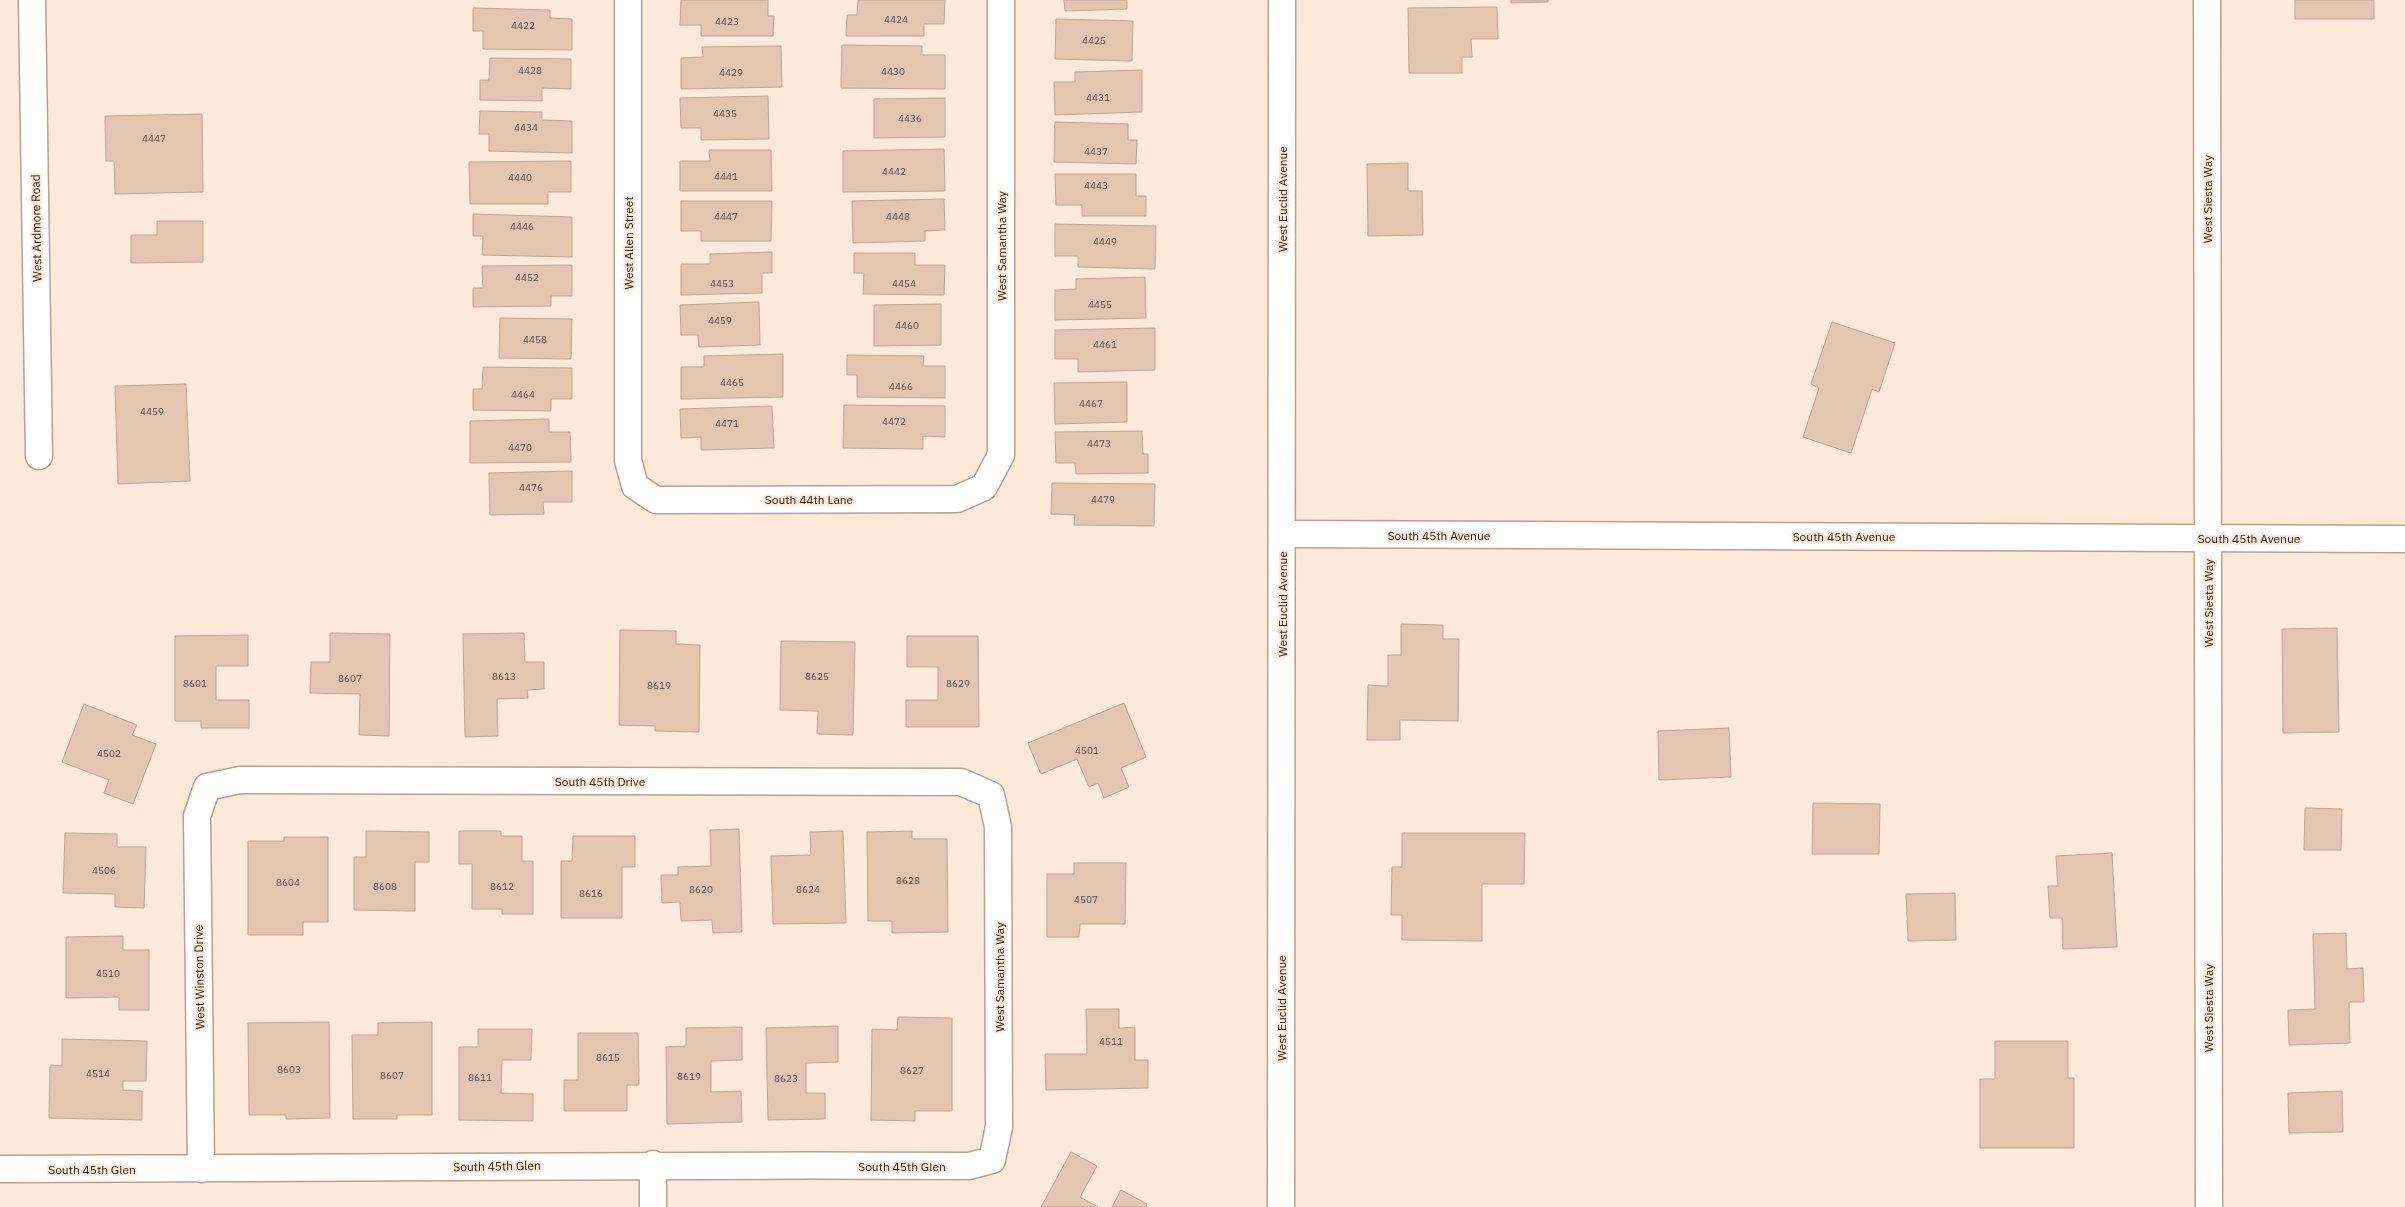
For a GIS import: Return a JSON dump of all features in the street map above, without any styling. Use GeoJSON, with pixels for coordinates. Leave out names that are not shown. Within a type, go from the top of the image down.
{"type":"FeatureCollection","features":[{"type":"Feature","properties":{"kind":"street","name":"West Ardmore Road"},"geometry":{"type":"LineString","coordinates":[[32,0],[40,456]]}},
{"type":"Feature","properties":{"kind":"street","name":"West Allen Street"},"geometry":{"type":"LineString","coordinates":[[628,0],[628,460],[635,486]]}},
{"type":"Feature","properties":{"kind":"street","name":"West Samantha Way"},"geometry":{"type":"LineString","coordinates":[[984,487],[1001,455],[1001,0]]}},
{"type":"Feature","properties":{"kind":"street","name":"West Euclid Avenue"},"geometry":{"type":"LineString","coordinates":[[1281,1207],[1282,0]]}},
{"type":"Feature","properties":{"kind":"street","name":"West Siesta Way"},"geometry":{"type":"LineString","coordinates":[[2207,0],[2208,1207]]}},
{"type":"Feature","properties":{"kind":"street","name":"South 44th Lane"},"geometry":{"type":"LineString","coordinates":[[635,486],[656,500],[957,498],[984,487]]}},
{"type":"Feature","properties":{"kind":"street","name":"South 45th Avenue"},"geometry":{"type":"LineString","coordinates":[[1282,534],[2405,539]]}},
{"type":"Feature","properties":{"kind":"street","name":"South 45th Drive"},"geometry":{"type":"LineString","coordinates":[[208,787],[240,780],[961,782],[991,795]]}},
{"type":"Feature","properties":{"kind":"street","name":"West Winston Drive"},"geometry":{"type":"LineString","coordinates":[[201,1168],[197,816],[208,787]]}},
{"type":"Feature","properties":{"kind":"street","name":"West Samantha Way"},"geometry":{"type":"LineString","coordinates":[[991,795],[998,827],[999,1127],[992,1160]]}},
{"type":"Feature","properties":{"kind":"street","name":"South 45th Glen"},"geometry":{"type":"LineString","coordinates":[[0,1168],[653,1164],[969,1166],[992,1160]]}},
{"type":"Feature","properties":{"kind":"street"},"geometry":{"type":"LineString","coordinates":[[653,1164],[653,1207]]}},
{"type":"Feature","properties":{"kind":"building"},"geometry":{"type":"Polygon","coordinates":[[[681,0],[768,0],[768,16],[774,16],[773,36],[701,36],[701,25],[680,25],[681,0]]]}},
{"type":"Feature","properties":{"kind":"building"},"geometry":{"type":"Polygon","coordinates":[[[858,0],[945,0],[944,24],[924,24],[924,36],[846,36],[847,15],[857,15],[858,0]]]}},
{"type":"Feature","properties":{"kind":"building"},"geometry":{"type":"Polygon","coordinates":[[[1064,0],[1127,0],[1127,9],[1065,11],[1064,0]]]}},
{"type":"Feature","properties":{"kind":"building"},"geometry":{"type":"Polygon","coordinates":[[[1511,0],[1548,0],[1548,2],[1511,3],[1511,0]]]}},
{"type":"Feature","properties":{"kind":"building"},"geometry":{"type":"Polygon","coordinates":[[[2295,0],[2374,0],[2374,19],[2295,19],[2295,0]]]}},
{"type":"Feature","properties":{"kind":"building"},"geometry":{"type":"Polygon","coordinates":[[[1497,7],[1498,39],[1471,39],[1472,57],[1462,57],[1462,73],[1409,73],[1408,8],[1497,7]]]}},
{"type":"Feature","properties":{"kind":"building"},"geometry":{"type":"Polygon","coordinates":[[[473,8],[550,10],[550,18],[572,19],[572,50],[483,49],[483,31],[473,31],[473,8]]]}},
{"type":"Feature","properties":{"kind":"building"},"geometry":{"type":"Polygon","coordinates":[[[1056,19],[1133,21],[1132,61],[1055,59],[1056,19]]]}},
{"type":"Feature","properties":{"kind":"building"},"geometry":{"type":"Polygon","coordinates":[[[842,45],[922,46],[922,55],[945,55],[945,89],[841,88],[842,45]]]}},
{"type":"Feature","properties":{"kind":"building"},"geometry":{"type":"Polygon","coordinates":[[[781,46],[782,87],[681,89],[681,58],[703,57],[702,47],[781,46]]]}},
{"type":"Feature","properties":{"kind":"building"},"geometry":{"type":"Polygon","coordinates":[[[490,58],[571,59],[571,89],[542,88],[542,101],[480,100],[480,80],[489,80],[490,58]]]}},
{"type":"Feature","properties":{"kind":"building"},"geometry":{"type":"Polygon","coordinates":[[[1142,70],[1142,112],[1055,115],[1054,82],[1075,82],[1075,72],[1142,70]]]}},
{"type":"Feature","properties":{"kind":"building"},"geometry":{"type":"Polygon","coordinates":[[[768,96],[769,139],[701,140],[701,128],[681,128],[680,98],[768,96]]]}},
{"type":"Feature","properties":{"kind":"building"},"geometry":{"type":"Polygon","coordinates":[[[945,98],[945,137],[874,138],[874,99],[945,98]]]}},
{"type":"Feature","properties":{"kind":"building"},"geometry":{"type":"Polygon","coordinates":[[[480,111],[542,112],[542,120],[572,121],[572,153],[489,151],[489,134],[479,134],[480,111]]]}},
{"type":"Feature","properties":{"kind":"building"},"geometry":{"type":"Polygon","coordinates":[[[202,114],[203,192],[115,194],[114,161],[106,161],[105,116],[202,114]]]}},
{"type":"Feature","properties":{"kind":"building"},"geometry":{"type":"Polygon","coordinates":[[[1055,122],[1128,124],[1128,140],[1137,140],[1136,164],[1054,162],[1055,122]]]}},
{"type":"Feature","properties":{"kind":"building"},"geometry":{"type":"Polygon","coordinates":[[[944,149],[945,191],[843,192],[843,151],[944,149]]]}},
{"type":"Feature","properties":{"kind":"building"},"geometry":{"type":"Polygon","coordinates":[[[709,150],[771,150],[772,191],[680,191],[680,161],[710,161],[709,150]]]}},
{"type":"Feature","properties":{"kind":"building"},"geometry":{"type":"Polygon","coordinates":[[[571,161],[571,192],[548,192],[548,204],[470,204],[469,162],[571,161]]]}},
{"type":"Feature","properties":{"kind":"building"},"geometry":{"type":"Polygon","coordinates":[[[1408,163],[1408,191],[1422,191],[1423,235],[1368,236],[1367,164],[1408,163]]]}},
{"type":"Feature","properties":{"kind":"building"},"geometry":{"type":"Polygon","coordinates":[[[1055,174],[1136,174],[1136,196],[1146,196],[1146,216],[1082,216],[1082,205],[1056,205],[1055,174]]]}},
{"type":"Feature","properties":{"kind":"building"},"geometry":{"type":"Polygon","coordinates":[[[944,199],[945,230],[925,231],[925,241],[853,243],[852,201],[944,199]]]}},
{"type":"Feature","properties":{"kind":"building"},"geometry":{"type":"Polygon","coordinates":[[[681,201],[772,201],[771,241],[701,241],[701,231],[681,231],[681,201]]]}},
{"type":"Feature","properties":{"kind":"building"},"geometry":{"type":"Polygon","coordinates":[[[473,214],[572,217],[572,257],[482,255],[483,236],[473,236],[473,214]]]}},
{"type":"Feature","properties":{"kind":"building"},"geometry":{"type":"Polygon","coordinates":[[[157,221],[203,221],[203,262],[131,263],[131,235],[157,235],[157,221]]]}},
{"type":"Feature","properties":{"kind":"building"},"geometry":{"type":"Polygon","coordinates":[[[1055,224],[1156,226],[1155,269],[1078,267],[1078,256],[1055,256],[1055,224]]]}},
{"type":"Feature","properties":{"kind":"building"},"geometry":{"type":"Polygon","coordinates":[[[772,252],[772,273],[762,273],[762,293],[681,295],[681,264],[710,264],[710,254],[772,252]]]}},
{"type":"Feature","properties":{"kind":"building"},"geometry":{"type":"Polygon","coordinates":[[[854,253],[915,253],[915,265],[945,265],[944,295],[863,294],[864,273],[854,273],[854,253]]]}},
{"type":"Feature","properties":{"kind":"building"},"geometry":{"type":"Polygon","coordinates":[[[572,265],[572,296],[551,296],[551,306],[473,307],[473,288],[483,288],[482,266],[572,265]]]}},
{"type":"Feature","properties":{"kind":"building"},"geometry":{"type":"Polygon","coordinates":[[[1145,277],[1146,318],[1055,320],[1055,290],[1076,289],[1076,279],[1145,277]]]}},
{"type":"Feature","properties":{"kind":"building"},"geometry":{"type":"Polygon","coordinates":[[[759,302],[760,345],[699,347],[698,335],[681,335],[680,305],[759,302]]]}},
{"type":"Feature","properties":{"kind":"building"},"geometry":{"type":"Polygon","coordinates":[[[941,304],[941,345],[874,346],[874,305],[941,304]]]}},
{"type":"Feature","properties":{"kind":"building"},"geometry":{"type":"Polygon","coordinates":[[[500,318],[572,319],[571,359],[499,358],[500,318]]]}},
{"type":"Feature","properties":{"kind":"building"},"geometry":{"type":"Polygon","coordinates":[[[1832,322],[1895,343],[1879,392],[1872,389],[1851,453],[1803,437],[1819,388],[1811,384],[1832,322]]]}},
{"type":"Feature","properties":{"kind":"building"},"geometry":{"type":"Polygon","coordinates":[[[1155,328],[1155,370],[1078,372],[1078,359],[1055,359],[1055,330],[1155,328]]]}},
{"type":"Feature","properties":{"kind":"building"},"geometry":{"type":"Polygon","coordinates":[[[783,354],[783,397],[681,399],[681,367],[704,367],[704,356],[783,354]]]}},
{"type":"Feature","properties":{"kind":"building"},"geometry":{"type":"Polygon","coordinates":[[[847,355],[924,356],[923,366],[945,366],[945,398],[857,397],[857,375],[847,375],[847,355]]]}},
{"type":"Feature","properties":{"kind":"building"},"geometry":{"type":"Polygon","coordinates":[[[483,367],[572,368],[572,399],[551,399],[551,411],[473,410],[473,389],[482,389],[483,367]]]}},
{"type":"Feature","properties":{"kind":"building"},"geometry":{"type":"Polygon","coordinates":[[[1127,382],[1127,422],[1055,424],[1054,383],[1127,382]]]}},
{"type":"Feature","properties":{"kind":"building"},"geometry":{"type":"Polygon","coordinates":[[[186,384],[190,481],[118,484],[115,386],[186,384]]]}},
{"type":"Feature","properties":{"kind":"building"},"geometry":{"type":"Polygon","coordinates":[[[844,405],[945,406],[945,437],[923,436],[923,449],[843,448],[844,405]]]}},
{"type":"Feature","properties":{"kind":"building"},"geometry":{"type":"Polygon","coordinates":[[[772,406],[774,448],[701,450],[701,437],[681,438],[680,409],[772,406]]]}},
{"type":"Feature","properties":{"kind":"building"},"geometry":{"type":"Polygon","coordinates":[[[549,419],[549,432],[570,432],[571,462],[470,463],[470,421],[549,419]]]}},
{"type":"Feature","properties":{"kind":"building"},"geometry":{"type":"Polygon","coordinates":[[[1142,431],[1143,454],[1148,454],[1148,473],[1076,474],[1075,463],[1056,463],[1055,432],[1142,431]]]}},
{"type":"Feature","properties":{"kind":"building"},"geometry":{"type":"Polygon","coordinates":[[[572,471],[572,502],[543,502],[544,514],[490,515],[489,473],[572,471]]]}},
{"type":"Feature","properties":{"kind":"building"},"geometry":{"type":"Polygon","coordinates":[[[1052,483],[1155,484],[1154,526],[1074,525],[1075,515],[1051,514],[1052,483]]]}},
{"type":"Feature","properties":{"kind":"building"},"geometry":{"type":"Polygon","coordinates":[[[1401,624],[1443,625],[1443,639],[1459,639],[1458,721],[1400,720],[1400,740],[1367,740],[1368,685],[1388,686],[1388,655],[1401,655],[1401,624]]]}},
{"type":"Feature","properties":{"kind":"building"},"geometry":{"type":"Polygon","coordinates":[[[2337,628],[2339,732],[2283,733],[2282,629],[2337,628]]]}},
{"type":"Feature","properties":{"kind":"building"},"geometry":{"type":"Polygon","coordinates":[[[620,630],[676,631],[676,644],[700,645],[699,732],[655,731],[655,726],[619,725],[620,630]]]}},
{"type":"Feature","properties":{"kind":"building"},"geometry":{"type":"Polygon","coordinates":[[[330,633],[390,634],[389,736],[359,735],[360,694],[310,693],[311,662],[330,662],[330,633]]]}},
{"type":"Feature","properties":{"kind":"building"},"geometry":{"type":"Polygon","coordinates":[[[524,633],[525,662],[544,662],[544,689],[527,690],[528,698],[497,699],[498,736],[465,737],[463,634],[524,633]]]}},
{"type":"Feature","properties":{"kind":"building"},"geometry":{"type":"Polygon","coordinates":[[[248,635],[248,666],[216,666],[216,700],[249,700],[249,728],[201,728],[201,721],[175,721],[175,636],[248,635]]]}},
{"type":"Feature","properties":{"kind":"building"},"geometry":{"type":"Polygon","coordinates":[[[907,636],[978,636],[979,727],[906,727],[906,700],[938,700],[938,667],[907,667],[907,636]]]}},
{"type":"Feature","properties":{"kind":"building"},"geometry":{"type":"Polygon","coordinates":[[[781,641],[855,642],[853,735],[817,734],[818,711],[780,710],[781,641]]]}},
{"type":"Feature","properties":{"kind":"building"},"geometry":{"type":"Polygon","coordinates":[[[1124,703],[1146,757],[1121,768],[1129,787],[1104,798],[1098,783],[1089,787],[1077,759],[1041,774],[1028,743],[1124,703]]]}},
{"type":"Feature","properties":{"kind":"building"},"geometry":{"type":"Polygon","coordinates":[[[84,704],[137,725],[132,735],[156,744],[133,804],[104,793],[109,780],[62,762],[84,704]]]}},
{"type":"Feature","properties":{"kind":"building"},"geometry":{"type":"Polygon","coordinates":[[[1729,728],[1731,777],[1659,780],[1658,731],[1729,728]]]}},
{"type":"Feature","properties":{"kind":"building"},"geometry":{"type":"Polygon","coordinates":[[[1813,803],[1880,804],[1879,854],[1812,854],[1813,803]]]}},
{"type":"Feature","properties":{"kind":"building"},"geometry":{"type":"Polygon","coordinates":[[[2305,808],[2342,809],[2341,850],[2304,850],[2305,808]]]}},
{"type":"Feature","properties":{"kind":"building"},"geometry":{"type":"Polygon","coordinates":[[[739,829],[742,932],[713,933],[712,920],[681,921],[680,902],[662,903],[661,875],[678,875],[678,867],[711,866],[710,830],[739,829]]]}},
{"type":"Feature","properties":{"kind":"building"},"geometry":{"type":"Polygon","coordinates":[[[366,831],[429,832],[429,862],[415,862],[415,911],[354,910],[354,857],[366,857],[366,831]]]}},
{"type":"Feature","properties":{"kind":"building"},"geometry":{"type":"Polygon","coordinates":[[[459,831],[501,831],[501,836],[522,836],[522,861],[533,861],[533,914],[502,914],[502,909],[472,909],[472,864],[459,864],[459,831]]]}},
{"type":"Feature","properties":{"kind":"building"},"geometry":{"type":"Polygon","coordinates":[[[843,831],[846,923],[773,924],[771,856],[811,855],[810,832],[843,831]]]}},
{"type":"Feature","properties":{"kind":"building"},"geometry":{"type":"Polygon","coordinates":[[[912,831],[912,839],[947,839],[948,932],[892,933],[892,921],[868,921],[867,832],[912,831]]]}},
{"type":"Feature","properties":{"kind":"building"},"geometry":{"type":"Polygon","coordinates":[[[65,833],[117,834],[117,847],[146,847],[144,908],[115,907],[115,894],[63,893],[65,833]]]}},
{"type":"Feature","properties":{"kind":"building"},"geometry":{"type":"Polygon","coordinates":[[[1402,833],[1525,833],[1524,884],[1482,884],[1482,941],[1402,940],[1402,915],[1391,915],[1392,867],[1402,867],[1402,833]]]}},
{"type":"Feature","properties":{"kind":"building"},"geometry":{"type":"Polygon","coordinates":[[[573,836],[635,836],[635,867],[622,867],[622,918],[561,918],[561,861],[572,861],[573,836]]]}},
{"type":"Feature","properties":{"kind":"building"},"geometry":{"type":"Polygon","coordinates":[[[284,837],[328,837],[328,922],[303,922],[303,935],[248,935],[248,841],[284,841],[284,837]]]}},
{"type":"Feature","properties":{"kind":"building"},"geometry":{"type":"Polygon","coordinates":[[[2112,853],[2117,947],[2063,949],[2062,918],[2050,918],[2048,886],[2058,886],[2056,856],[2112,853]]]}},
{"type":"Feature","properties":{"kind":"building"},"geometry":{"type":"Polygon","coordinates":[[[1074,863],[1126,863],[1125,924],[1080,924],[1079,937],[1047,937],[1047,874],[1074,874],[1074,863]]]}},
{"type":"Feature","properties":{"kind":"building"},"geometry":{"type":"Polygon","coordinates":[[[1955,893],[1956,940],[1908,941],[1906,894],[1955,893]]]}},
{"type":"Feature","properties":{"kind":"building"},"geometry":{"type":"Polygon","coordinates":[[[2346,933],[2347,969],[2363,968],[2364,1002],[2349,1002],[2350,1043],[2289,1045],[2288,1010],[2315,1009],[2313,934],[2346,933]]]}},
{"type":"Feature","properties":{"kind":"building"},"geometry":{"type":"Polygon","coordinates":[[[123,936],[123,950],[149,950],[149,1010],[119,1010],[119,997],[66,998],[66,937],[123,936]]]}},
{"type":"Feature","properties":{"kind":"building"},"geometry":{"type":"Polygon","coordinates":[[[1086,1009],[1119,1009],[1119,1028],[1135,1027],[1135,1060],[1148,1060],[1148,1088],[1046,1090],[1045,1054],[1087,1054],[1086,1009]]]}},
{"type":"Feature","properties":{"kind":"building"},"geometry":{"type":"Polygon","coordinates":[[[898,1017],[952,1018],[952,1111],[915,1111],[915,1121],[871,1120],[872,1029],[897,1030],[898,1017]]]}},
{"type":"Feature","properties":{"kind":"building"},"geometry":{"type":"Polygon","coordinates":[[[329,1022],[330,1118],[286,1119],[286,1115],[249,1115],[248,1023],[329,1022]]]}},
{"type":"Feature","properties":{"kind":"building"},"geometry":{"type":"Polygon","coordinates":[[[432,1022],[432,1115],[397,1115],[397,1119],[353,1119],[352,1035],[378,1035],[378,1023],[432,1022]]]}},
{"type":"Feature","properties":{"kind":"building"},"geometry":{"type":"Polygon","coordinates":[[[838,1026],[838,1062],[806,1063],[806,1093],[825,1093],[825,1119],[768,1120],[766,1028],[838,1026]]]}},
{"type":"Feature","properties":{"kind":"building"},"geometry":{"type":"Polygon","coordinates":[[[742,1027],[742,1060],[711,1061],[711,1092],[741,1091],[742,1122],[667,1124],[666,1047],[686,1046],[686,1028],[742,1027]]]}},
{"type":"Feature","properties":{"kind":"building"},"geometry":{"type":"Polygon","coordinates":[[[478,1029],[532,1029],[531,1060],[502,1060],[501,1093],[533,1094],[533,1121],[459,1120],[459,1047],[478,1047],[478,1029]]]}},
{"type":"Feature","properties":{"kind":"building"},"geometry":{"type":"Polygon","coordinates":[[[578,1033],[638,1033],[639,1085],[627,1085],[627,1111],[564,1111],[564,1080],[578,1080],[578,1033]]]}},
{"type":"Feature","properties":{"kind":"building"},"geometry":{"type":"Polygon","coordinates":[[[62,1039],[147,1041],[146,1081],[123,1081],[123,1090],[142,1091],[142,1120],[49,1118],[50,1065],[62,1066],[62,1039]]]}},
{"type":"Feature","properties":{"kind":"building"},"geometry":{"type":"Polygon","coordinates":[[[1995,1041],[2068,1041],[2068,1078],[2074,1078],[2074,1148],[1980,1148],[1980,1079],[1995,1079],[1995,1041]]]}},
{"type":"Feature","properties":{"kind":"building"},"geometry":{"type":"Polygon","coordinates":[[[2342,1091],[2343,1132],[2289,1133],[2288,1093],[2342,1091]]]}},
{"type":"Feature","properties":{"kind":"building"},"geometry":{"type":"Polygon","coordinates":[[[1071,1152],[1097,1166],[1080,1197],[1098,1207],[1041,1207],[1071,1152]]]}},
{"type":"Feature","properties":{"kind":"building"},"geometry":{"type":"Polygon","coordinates":[[[1121,1190],[1147,1204],[1146,1207],[1112,1207],[1121,1190]]]}}]}
